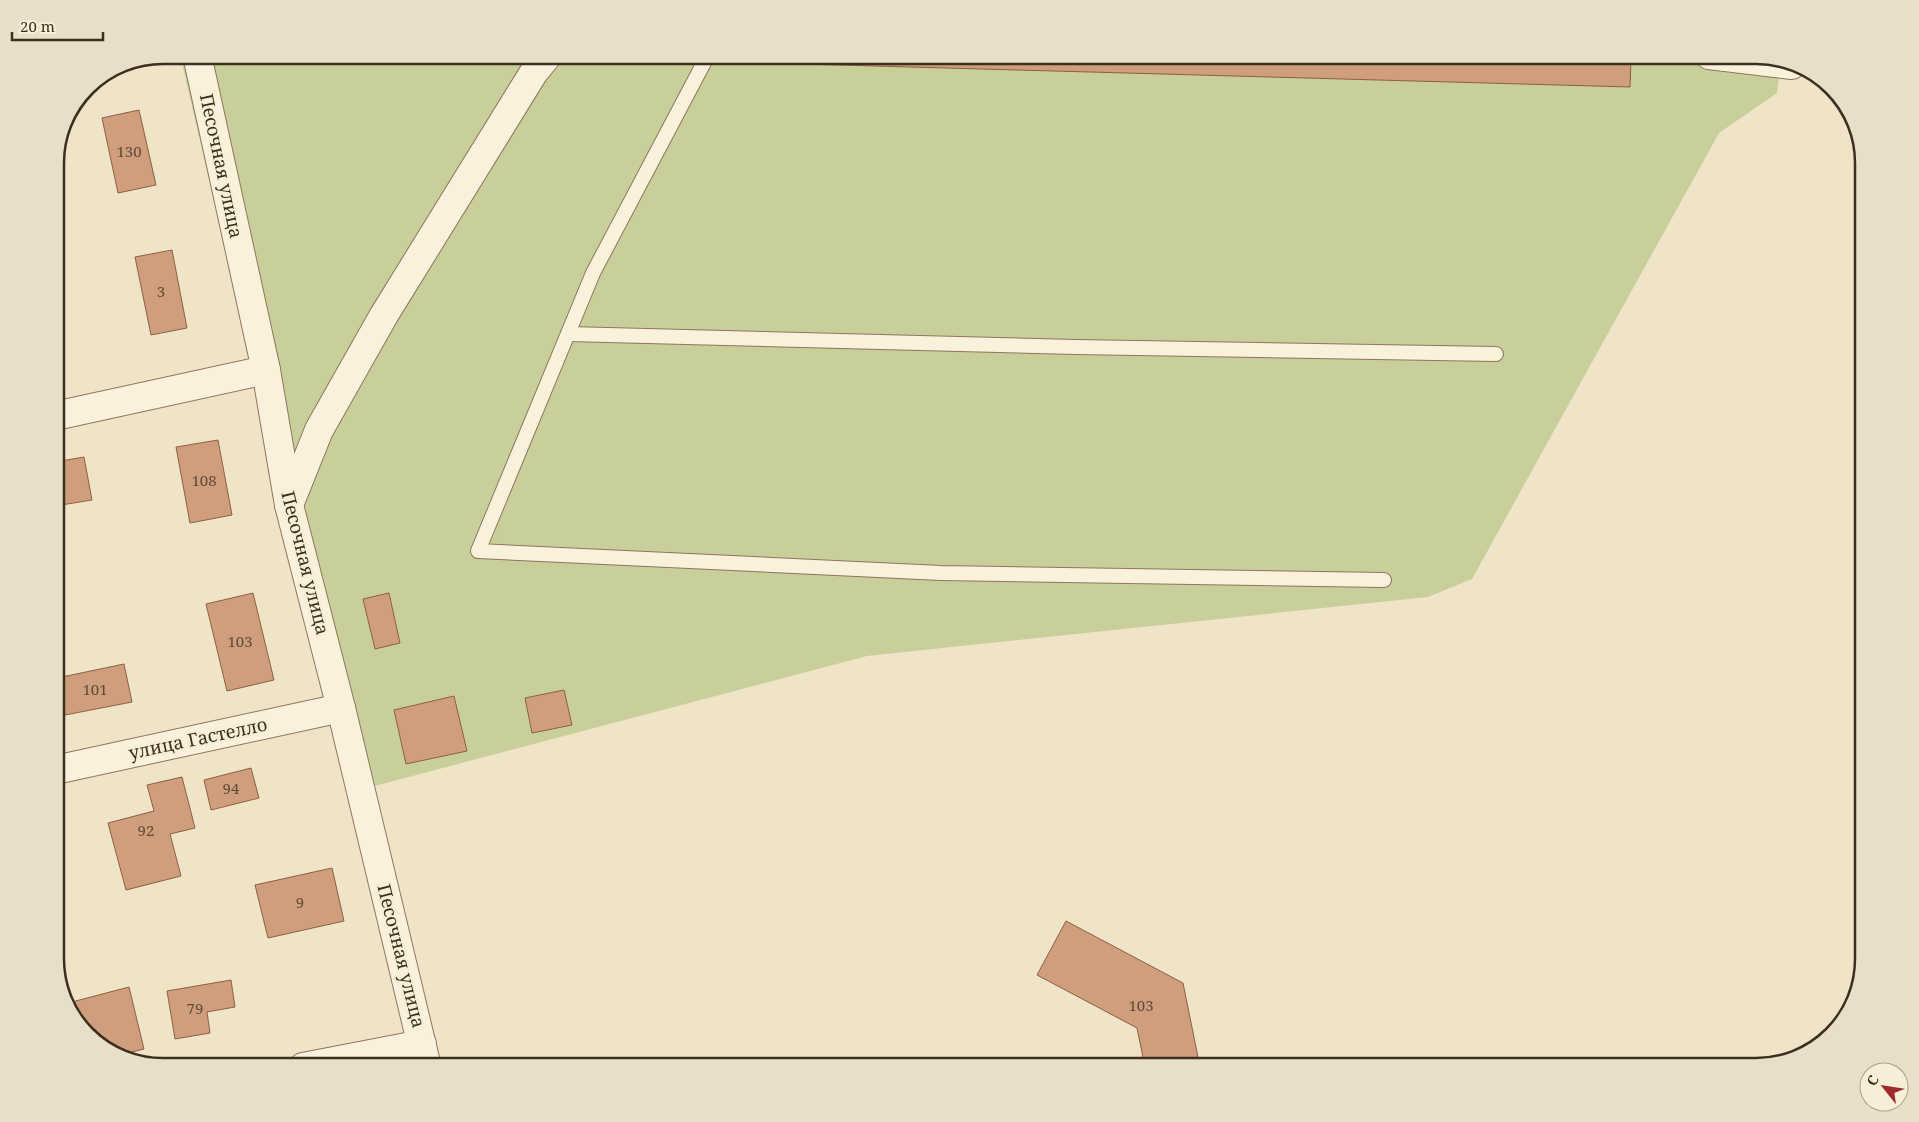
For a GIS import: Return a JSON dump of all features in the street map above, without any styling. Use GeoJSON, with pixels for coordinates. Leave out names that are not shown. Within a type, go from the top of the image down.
{"type":"FeatureCollection","features":[{"type":"Feature","properties":{"kind":"street","name":"Песочная улица"},"geometry":{"type":"LineString","coordinates":[[199,64],[266,370],[289,505],[341,708],[424,1055]]}},
{"type":"Feature","properties":{"kind":"street"},"geometry":{"type":"LineString","coordinates":[[289,505],[318,430],[365,348],[529,80],[541,64]]}},
{"type":"Feature","properties":{"kind":"street"},"geometry":{"type":"LineString","coordinates":[[64,414],[266,370]]}},
{"type":"Feature","properties":{"kind":"street","name":"улица Гастелло"},"geometry":{"type":"LineString","coordinates":[[64,768],[341,708]]}},
{"type":"Feature","properties":{"kind":"street"},"geometry":{"type":"LineString","coordinates":[[394,1058],[424,1055]]}},
{"type":"Feature","properties":{"kind":"lane"},"geometry":{"type":"LineString","coordinates":[[703,64],[593,273],[478,551],[941,573],[1384,580]]}},
{"type":"Feature","properties":{"kind":"lane"},"geometry":{"type":"LineString","coordinates":[[568,334],[1076,347],[1496,354]]}},
{"type":"Feature","properties":{"kind":"green space"},"geometry":{"type":"Polygon","coordinates":[[[182,64],[1756,64],[1780,67],[1777,93],[1719,133],[1472,579],[1428,597],[867,656],[352,792],[182,64]]]}},
{"type":"Feature","properties":{"kind":"building"},"geometry":{"type":"Polygon","coordinates":[[[802,64],[1631,64],[1630,87],[802,64]]]}},
{"type":"Feature","properties":{"kind":"building"},"geometry":{"type":"Polygon","coordinates":[[[139,110],[156,185],[118,193],[102,118],[139,110]]]}},
{"type":"Feature","properties":{"kind":"building"},"geometry":{"type":"Polygon","coordinates":[[[172,250],[187,328],[151,335],[135,257],[172,250]]]}},
{"type":"Feature","properties":{"kind":"building"},"geometry":{"type":"Polygon","coordinates":[[[218,440],[232,515],[190,523],[176,447],[218,440]]]}},
{"type":"Feature","properties":{"kind":"building"},"geometry":{"type":"Polygon","coordinates":[[[84,457],[92,500],[64,505],[64,460],[84,457]]]}},
{"type":"Feature","properties":{"kind":"building"},"geometry":{"type":"Polygon","coordinates":[[[253,593],[274,680],[227,691],[206,604],[253,593]]]}},
{"type":"Feature","properties":{"kind":"building"},"geometry":{"type":"Polygon","coordinates":[[[389,593],[400,643],[375,649],[363,599],[389,593]]]}},
{"type":"Feature","properties":{"kind":"building"},"geometry":{"type":"Polygon","coordinates":[[[124,664],[132,702],[65,715],[64,677],[124,664]]]}},
{"type":"Feature","properties":{"kind":"building"},"geometry":{"type":"Polygon","coordinates":[[[564,690],[572,725],[532,733],[525,698],[564,690]]]}},
{"type":"Feature","properties":{"kind":"building"},"geometry":{"type":"Polygon","coordinates":[[[454,696],[467,751],[406,764],[394,710],[454,696]]]}},
{"type":"Feature","properties":{"kind":"building"},"geometry":{"type":"Polygon","coordinates":[[[251,768],[259,798],[211,810],[204,780],[251,768]]]}},
{"type":"Feature","properties":{"kind":"building"},"geometry":{"type":"Polygon","coordinates":[[[182,777],[195,828],[170,834],[181,876],[126,890],[108,823],[154,811],[147,785],[182,777]]]}},
{"type":"Feature","properties":{"kind":"building"},"geometry":{"type":"Polygon","coordinates":[[[332,868],[344,921],[268,938],[255,885],[332,868]]]}},
{"type":"Feature","properties":{"kind":"building"},"geometry":{"type":"Polygon","coordinates":[[[1066,921],[1183,983],[1198,1058],[1143,1058],[1137,1028],[1037,975],[1066,921]]]}},
{"type":"Feature","properties":{"kind":"building"},"geometry":{"type":"Polygon","coordinates":[[[231,980],[235,1007],[207,1012],[210,1033],[175,1039],[167,991],[231,980]]]}},
{"type":"Feature","properties":{"kind":"building"},"geometry":{"type":"Polygon","coordinates":[[[129,987],[144,1049],[130,1053],[113,1045],[93,1029],[84,1019],[73,1002],[129,987]]]}}]}
